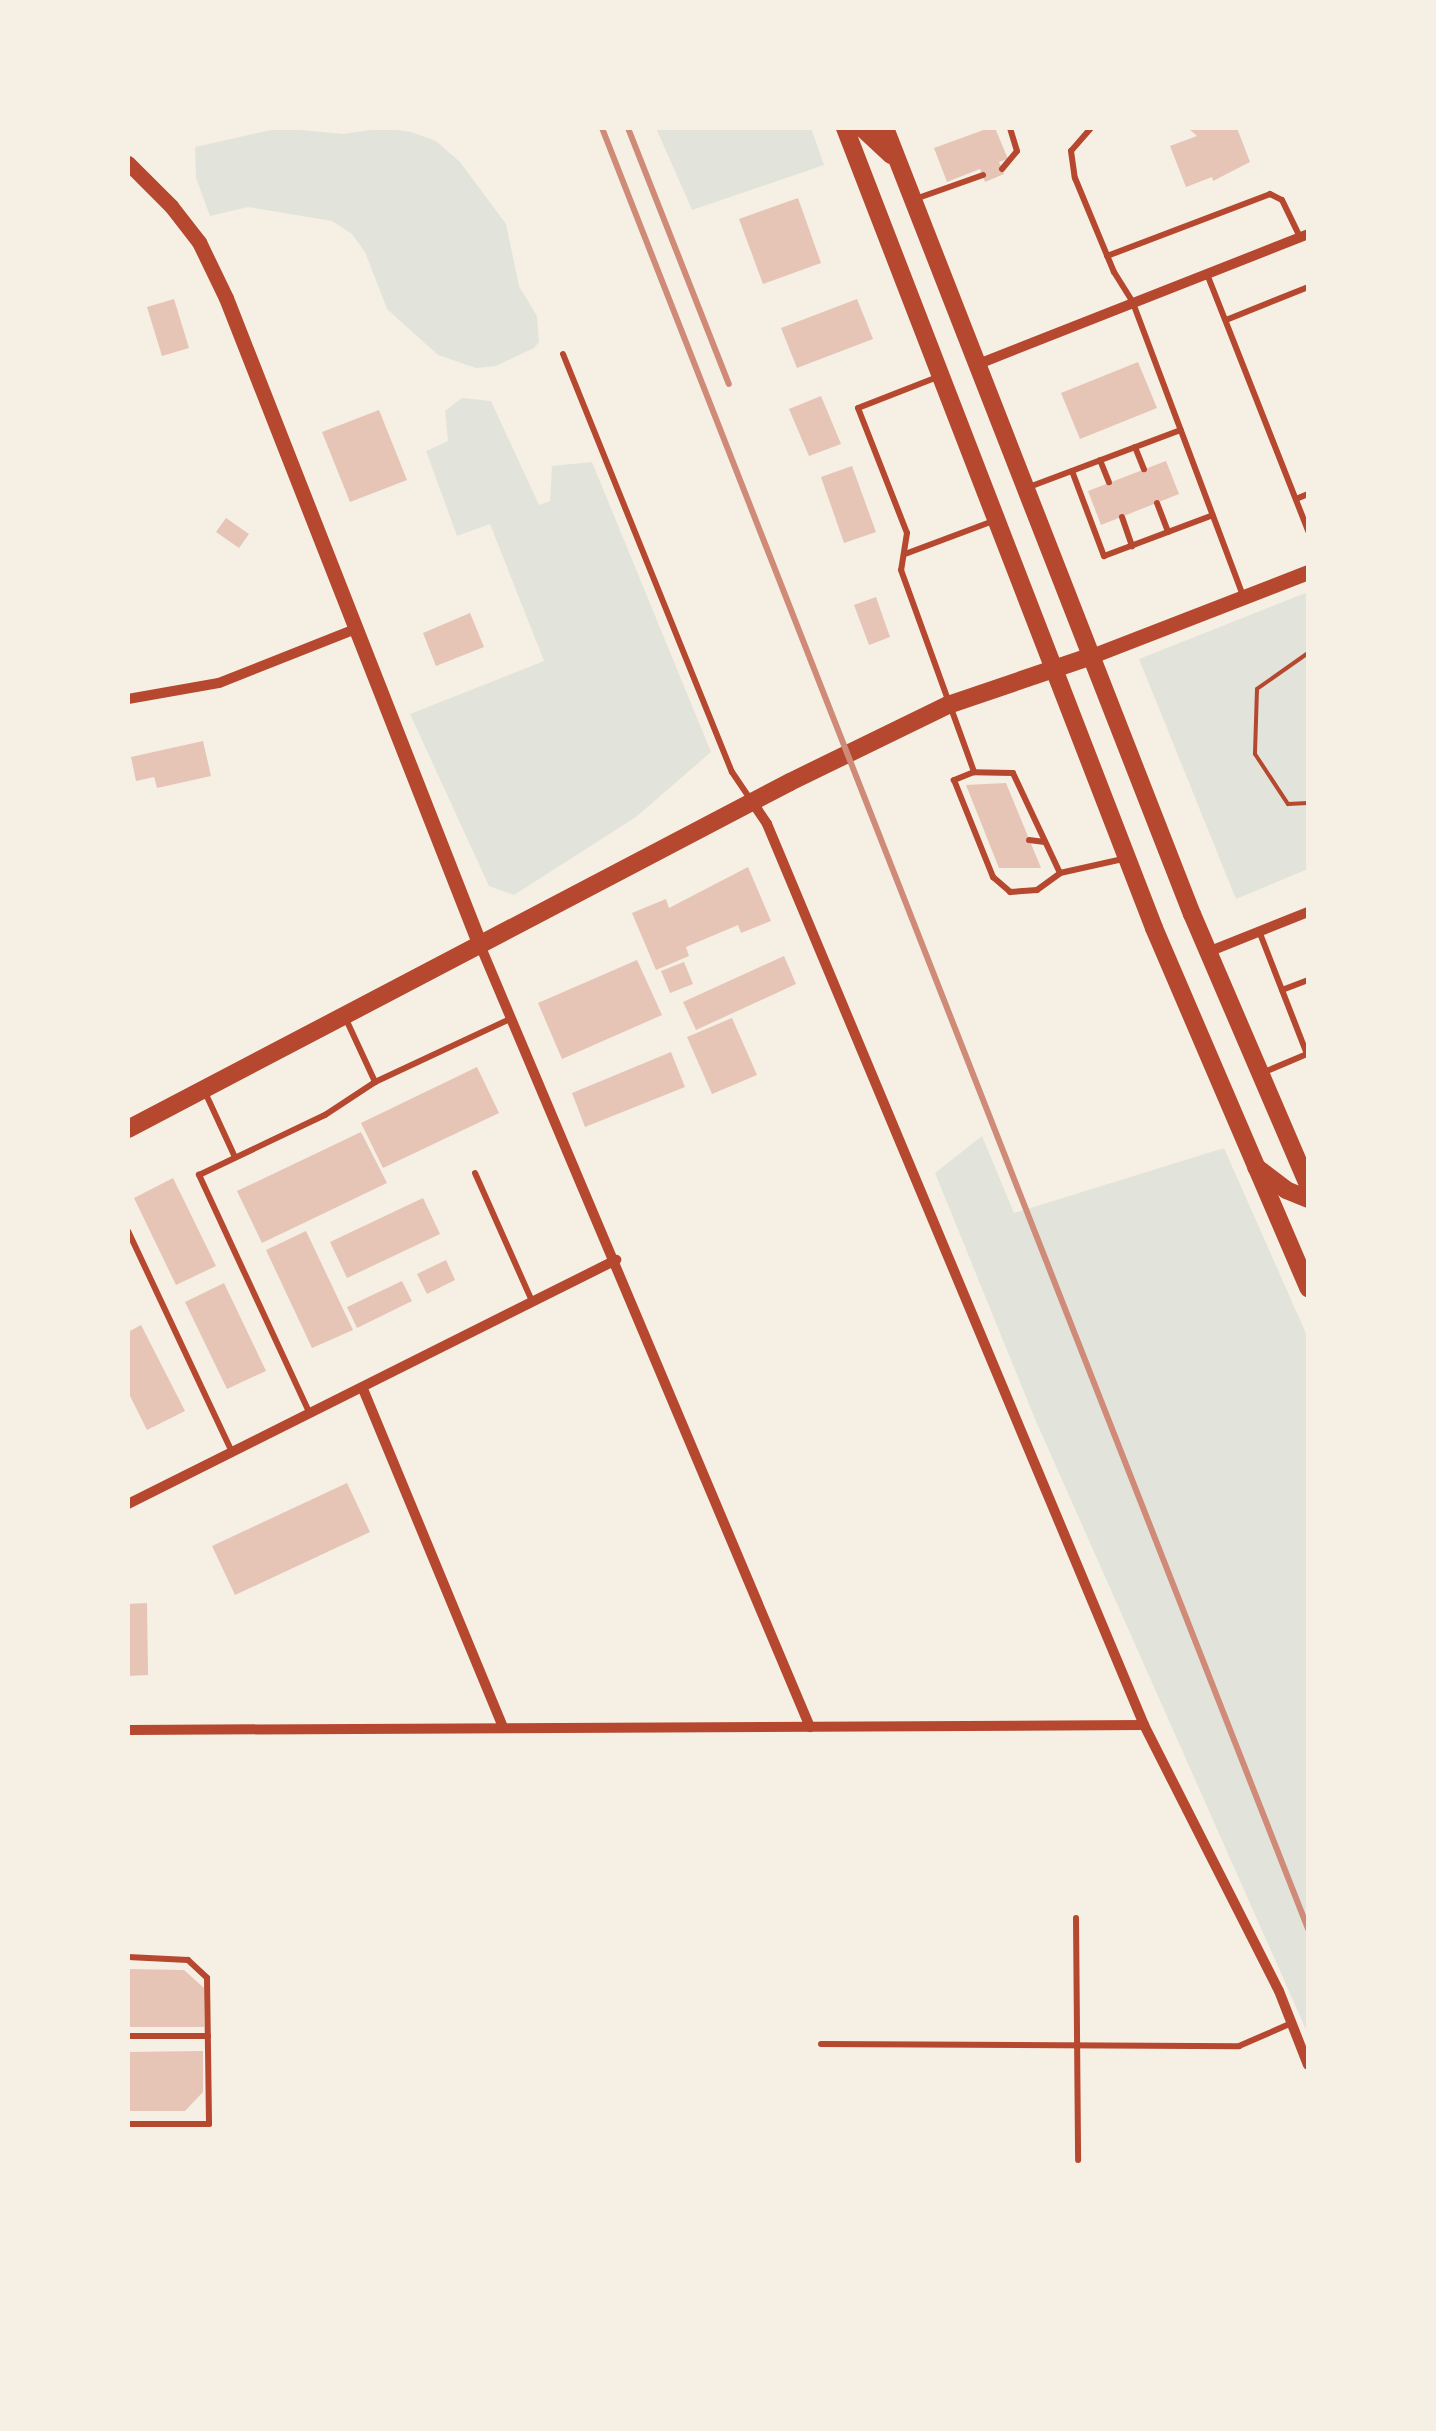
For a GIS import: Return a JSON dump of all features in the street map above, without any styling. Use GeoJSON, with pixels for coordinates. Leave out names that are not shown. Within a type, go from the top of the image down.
{"type":"FeatureCollection","features":[{"type":"Feature","properties":{"kind":"main road"},"geometry":{"type":"LineString","coordinates":[[845,128],[1127,858],[1256,1166],[1301,1256],[1308,1288]]}},
{"type":"Feature","properties":{"kind":"main road"},"geometry":{"type":"LineString","coordinates":[[862,128],[898,163]]}},
{"type":"Feature","properties":{"kind":"main road"},"geometry":{"type":"LineString","coordinates":[[887,128],[1089,657],[1208,952],[1308,1184]]}},
{"type":"Feature","properties":{"kind":"main road"},"geometry":{"type":"LineString","coordinates":[[128,1129],[948,705],[1089,657]]}},
{"type":"Feature","properties":{"kind":"main road"},"geometry":{"type":"LineString","coordinates":[[1256,1166],[1286,1190],[1308,1199]]}},
{"type":"Feature","properties":{"kind":"street"},"geometry":{"type":"LineString","coordinates":[[128,163],[172,206],[199,242],[226,298],[353,630],[480,945],[810,1727]]}},
{"type":"Feature","properties":{"kind":"street"},"geometry":{"type":"LineString","coordinates":[[975,365],[1304,236]]}},
{"type":"Feature","properties":{"kind":"street"},"geometry":{"type":"LineString","coordinates":[[1089,657],[1308,572]]}},
{"type":"Feature","properties":{"kind":"street"},"geometry":{"type":"LineString","coordinates":[[128,698],[219,682],[353,630]]}},
{"type":"Feature","properties":{"kind":"street"},"geometry":{"type":"LineString","coordinates":[[753,803],[774,843],[1144,1726],[1292,2023],[1308,2065]]}},
{"type":"Feature","properties":{"kind":"street"},"geometry":{"type":"LineString","coordinates":[[1208,952],[1308,912]]}},
{"type":"Feature","properties":{"kind":"street"},"geometry":{"type":"LineString","coordinates":[[128,1504],[616,1260]]}},
{"type":"Feature","properties":{"kind":"street"},"geometry":{"type":"LineString","coordinates":[[363,1389],[502,1725]]}},
{"type":"Feature","properties":{"kind":"street"},"geometry":{"type":"LineString","coordinates":[[128,1730],[502,1725],[1144,1726]]}},
{"type":"Feature","properties":{"kind":"lane"},"geometry":{"type":"LineString","coordinates":[[1002,169],[1016,151],[1010,128]]}},
{"type":"Feature","properties":{"kind":"lane"},"geometry":{"type":"LineString","coordinates":[[1091,128],[1071,151],[1075,178],[1107,256],[1133,303],[1243,598]]}},
{"type":"Feature","properties":{"kind":"lane"},"geometry":{"type":"LineString","coordinates":[[912,200],[982,175]]}},
{"type":"Feature","properties":{"kind":"lane"},"geometry":{"type":"LineString","coordinates":[[1107,256],[1270,194],[1282,200],[1304,236]]}},
{"type":"Feature","properties":{"kind":"lane"},"geometry":{"type":"LineString","coordinates":[[1208,274],[1308,531]]}},
{"type":"Feature","properties":{"kind":"lane"},"geometry":{"type":"LineString","coordinates":[[1226,320],[1308,287]]}},
{"type":"Feature","properties":{"kind":"lane"},"geometry":{"type":"LineString","coordinates":[[563,354],[732,772],[753,803]]}},
{"type":"Feature","properties":{"kind":"lane"},"geometry":{"type":"LineString","coordinates":[[941,376],[858,408],[907,533],[901,570],[974,772]]}},
{"type":"Feature","properties":{"kind":"lane"},"geometry":{"type":"LineString","coordinates":[[1023,489],[1181,430]]}},
{"type":"Feature","properties":{"kind":"lane"},"geometry":{"type":"LineString","coordinates":[[1136,447],[1144,469]]}},
{"type":"Feature","properties":{"kind":"lane"},"geometry":{"type":"LineString","coordinates":[[1100,460],[1109,482]]}},
{"type":"Feature","properties":{"kind":"lane"},"geometry":{"type":"LineString","coordinates":[[1072,471],[1104,556],[1213,516]]}},
{"type":"Feature","properties":{"kind":"lane"},"geometry":{"type":"LineString","coordinates":[[1296,499],[1308,494]]}},
{"type":"Feature","properties":{"kind":"lane"},"geometry":{"type":"LineString","coordinates":[[1157,502],[1168,532]]}},
{"type":"Feature","properties":{"kind":"lane"},"geometry":{"type":"LineString","coordinates":[[1122,516],[1132,546]]}},
{"type":"Feature","properties":{"kind":"lane"},"geometry":{"type":"LineString","coordinates":[[904,555],[996,519]]}},
{"type":"Feature","properties":{"kind":"lane"},"geometry":{"type":"LineString","coordinates":[[1060,873],[1013,772],[974,772],[954,780],[993,877],[1010,892],[1036,890],[1060,873],[1127,858]]}},
{"type":"Feature","properties":{"kind":"lane"},"geometry":{"type":"LineString","coordinates":[[966,809],[976,810]]}},
{"type":"Feature","properties":{"kind":"lane"},"geometry":{"type":"LineString","coordinates":[[1017,811],[1030,811]]}},
{"type":"Feature","properties":{"kind":"lane"},"geometry":{"type":"LineString","coordinates":[[978,840],[988,842]]}},
{"type":"Feature","properties":{"kind":"lane"},"geometry":{"type":"LineString","coordinates":[[1029,840],[1045,842]]}},
{"type":"Feature","properties":{"kind":"lane"},"geometry":{"type":"LineString","coordinates":[[1259,931],[1307,1054],[1261,1073]]}},
{"type":"Feature","properties":{"kind":"lane"},"geometry":{"type":"LineString","coordinates":[[1282,990],[1308,980]]}},
{"type":"Feature","properties":{"kind":"lane"},"geometry":{"type":"LineString","coordinates":[[344,1016],[375,1082]]}},
{"type":"Feature","properties":{"kind":"lane"},"geometry":{"type":"LineString","coordinates":[[310,1415],[199,1175],[325,1115],[375,1082],[512,1018]]}},
{"type":"Feature","properties":{"kind":"lane"},"geometry":{"type":"LineString","coordinates":[[204,1089],[236,1157]]}},
{"type":"Feature","properties":{"kind":"lane"},"geometry":{"type":"LineString","coordinates":[[475,1173],[533,1302]]}},
{"type":"Feature","properties":{"kind":"lane"},"geometry":{"type":"LineString","coordinates":[[128,1230],[233,1453]]}},
{"type":"Feature","properties":{"kind":"lane"},"geometry":{"type":"LineString","coordinates":[[1076,1918],[1078,2160]]}},
{"type":"Feature","properties":{"kind":"lane"},"geometry":{"type":"LineString","coordinates":[[128,1957],[172,1957],[199,1967],[207,1978],[209,2124],[128,2124]]}},
{"type":"Feature","properties":{"kind":"lane"},"geometry":{"type":"LineString","coordinates":[[821,2044],[1239,2046],[1292,2023]]}},
{"type":"Feature","properties":{"kind":"lane"},"geometry":{"type":"LineString","coordinates":[[128,2036],[208,2036]]}},
{"type":"Feature","properties":{"kind":"path"},"geometry":{"type":"LineString","coordinates":[[1308,653],[1257,689],[1255,754],[1288,804],[1308,803]]}},
{"type":"Feature","properties":{"kind":"shaded area"},"geometry":{"type":"Polygon","coordinates":[[[280,128],[343,134],[383,128],[436,141],[460,162],[506,224],[519,286],[537,316],[539,342],[534,348],[496,366],[476,368],[438,355],[387,309],[365,252],[352,234],[332,221],[248,207],[210,216],[196,178],[195,147],[280,128]]]}},
{"type":"Feature","properties":{"kind":"shaded area"},"geometry":{"type":"Polygon","coordinates":[[[656,128],[811,128],[824,165],[692,210],[656,128]]]}},
{"type":"Feature","properties":{"kind":"shaded area"},"geometry":{"type":"Polygon","coordinates":[[[462,398],[491,401],[539,505],[550,501],[552,466],[592,462],[711,752],[636,817],[514,895],[489,886],[410,714],[544,661],[490,524],[457,536],[426,451],[448,441],[445,411],[462,398]]]}},
{"type":"Feature","properties":{"kind":"shaded area"},"geometry":{"type":"Polygon","coordinates":[[[1308,592],[1308,869],[1236,899],[1139,659],[1308,592]]]}},
{"type":"Feature","properties":{"kind":"shaded area"},"geometry":{"type":"Polygon","coordinates":[[[982,1136],[1014,1213],[1224,1148],[1308,1338],[1308,2034],[1035,1419],[935,1173],[982,1136]]]}},
{"type":"Feature","properties":{"kind":"building"},"geometry":{"type":"Polygon","coordinates":[[[995,128],[1008,159],[999,162],[1004,174],[985,182],[980,169],[947,182],[934,148],[995,128]]]}},
{"type":"Feature","properties":{"kind":"building"},"geometry":{"type":"Polygon","coordinates":[[[1188,128],[1237,128],[1250,162],[1213,181],[1212,177],[1186,187],[1170,146],[1197,136],[1188,128]]]}},
{"type":"Feature","properties":{"kind":"building"},"geometry":{"type":"Polygon","coordinates":[[[798,198],[821,263],[763,284],[739,219],[798,198]]]}},
{"type":"Feature","properties":{"kind":"building"},"geometry":{"type":"Polygon","coordinates":[[[174,299],[189,348],[162,356],[147,307],[174,299]]]}},
{"type":"Feature","properties":{"kind":"building"},"geometry":{"type":"Polygon","coordinates":[[[857,299],[873,339],[797,368],[781,328],[857,299]]]}},
{"type":"Feature","properties":{"kind":"building"},"geometry":{"type":"Polygon","coordinates":[[[1138,362],[1157,408],[1080,439],[1061,393],[1138,362]]]}},
{"type":"Feature","properties":{"kind":"building"},"geometry":{"type":"Polygon","coordinates":[[[821,396],[841,444],[809,456],[789,409],[821,396]]]}},
{"type":"Feature","properties":{"kind":"building"},"geometry":{"type":"Polygon","coordinates":[[[379,410],[407,480],[350,502],[322,432],[379,410]]]}},
{"type":"Feature","properties":{"kind":"building"},"geometry":{"type":"Polygon","coordinates":[[[1166,461],[1179,494],[1101,525],[1088,491],[1166,461]]]}},
{"type":"Feature","properties":{"kind":"building"},"geometry":{"type":"Polygon","coordinates":[[[852,466],[876,532],[844,543],[821,477],[852,466]]]}},
{"type":"Feature","properties":{"kind":"building"},"geometry":{"type":"Polygon","coordinates":[[[226,518],[249,534],[239,548],[216,532],[226,518]]]}},
{"type":"Feature","properties":{"kind":"building"},"geometry":{"type":"Polygon","coordinates":[[[876,597],[890,637],[869,645],[854,605],[876,597]]]}},
{"type":"Feature","properties":{"kind":"building"},"geometry":{"type":"Polygon","coordinates":[[[470,613],[484,647],[436,666],[423,633],[470,613]]]}},
{"type":"Feature","properties":{"kind":"building"},"geometry":{"type":"Polygon","coordinates":[[[203,741],[211,776],[157,788],[154,777],[136,781],[131,757],[203,741]]]}},
{"type":"Feature","properties":{"kind":"building"},"geometry":{"type":"Polygon","coordinates":[[[1006,783],[1041,868],[999,868],[966,785],[1006,783]]]}},
{"type":"Feature","properties":{"kind":"building"},"geometry":{"type":"Polygon","coordinates":[[[748,867],[771,921],[741,933],[738,925],[686,947],[689,956],[656,970],[632,913],[666,899],[669,908],[748,867]]]}},
{"type":"Feature","properties":{"kind":"building"},"geometry":{"type":"Polygon","coordinates":[[[784,956],[796,984],[696,1030],[683,1002],[784,956]]]}},
{"type":"Feature","properties":{"kind":"building"},"geometry":{"type":"Polygon","coordinates":[[[637,960],[662,1015],[562,1059],[538,1003],[637,960]]]}},
{"type":"Feature","properties":{"kind":"building"},"geometry":{"type":"Polygon","coordinates":[[[684,962],[693,984],[670,993],[661,971],[684,962]]]}},
{"type":"Feature","properties":{"kind":"building"},"geometry":{"type":"Polygon","coordinates":[[[732,1018],[757,1075],[712,1094],[687,1037],[732,1018]]]}},
{"type":"Feature","properties":{"kind":"building"},"geometry":{"type":"Polygon","coordinates":[[[671,1052],[685,1087],[585,1127],[572,1093],[671,1052]]]}},
{"type":"Feature","properties":{"kind":"building"},"geometry":{"type":"Polygon","coordinates":[[[477,1067],[499,1113],[383,1168],[361,1123],[477,1067]]]}},
{"type":"Feature","properties":{"kind":"building"},"geometry":{"type":"Polygon","coordinates":[[[361,1132],[387,1183],[262,1243],[237,1191],[361,1132]]]}},
{"type":"Feature","properties":{"kind":"building"},"geometry":{"type":"Polygon","coordinates":[[[173,1178],[216,1266],[176,1285],[134,1198],[173,1178]]]}},
{"type":"Feature","properties":{"kind":"building"},"geometry":{"type":"Polygon","coordinates":[[[423,1198],[440,1234],[347,1278],[330,1242],[423,1198]]]}},
{"type":"Feature","properties":{"kind":"building"},"geometry":{"type":"Polygon","coordinates":[[[306,1231],[353,1330],[312,1348],[266,1250],[306,1231]]]}},
{"type":"Feature","properties":{"kind":"building"},"geometry":{"type":"Polygon","coordinates":[[[446,1260],[455,1280],[427,1294],[417,1274],[446,1260]]]}},
{"type":"Feature","properties":{"kind":"building"},"geometry":{"type":"Polygon","coordinates":[[[402,1281],[412,1301],[357,1328],[347,1307],[402,1281]]]}},
{"type":"Feature","properties":{"kind":"building"},"geometry":{"type":"Polygon","coordinates":[[[224,1283],[266,1371],[227,1389],[185,1302],[224,1283]]]}},
{"type":"Feature","properties":{"kind":"building"},"geometry":{"type":"Polygon","coordinates":[[[141,1325],[185,1411],[147,1430],[128,1392],[128,1332],[141,1325]]]}},
{"type":"Feature","properties":{"kind":"building"},"geometry":{"type":"Polygon","coordinates":[[[347,1483],[370,1532],[235,1595],[212,1546],[347,1483]]]}},
{"type":"Feature","properties":{"kind":"building"},"geometry":{"type":"Polygon","coordinates":[[[147,1603],[148,1675],[128,1676],[128,1604],[147,1603]]]}},
{"type":"Feature","properties":{"kind":"building"},"geometry":{"type":"Polygon","coordinates":[[[128,1969],[184,1970],[204,1988],[204,2027],[128,2027],[128,1969]]]}},
{"type":"Feature","properties":{"kind":"building"},"geometry":{"type":"Polygon","coordinates":[[[203,2051],[203,2092],[185,2111],[128,2111],[128,2052],[203,2051]]]}},
{"type":"Feature","properties":{"kind":"railway"},"geometry":{"type":"LineString","coordinates":[[602,128],[1308,1929]]}},
{"type":"Feature","properties":{"kind":"railway"},"geometry":{"type":"LineString","coordinates":[[628,128],[729,384]]}}]}
